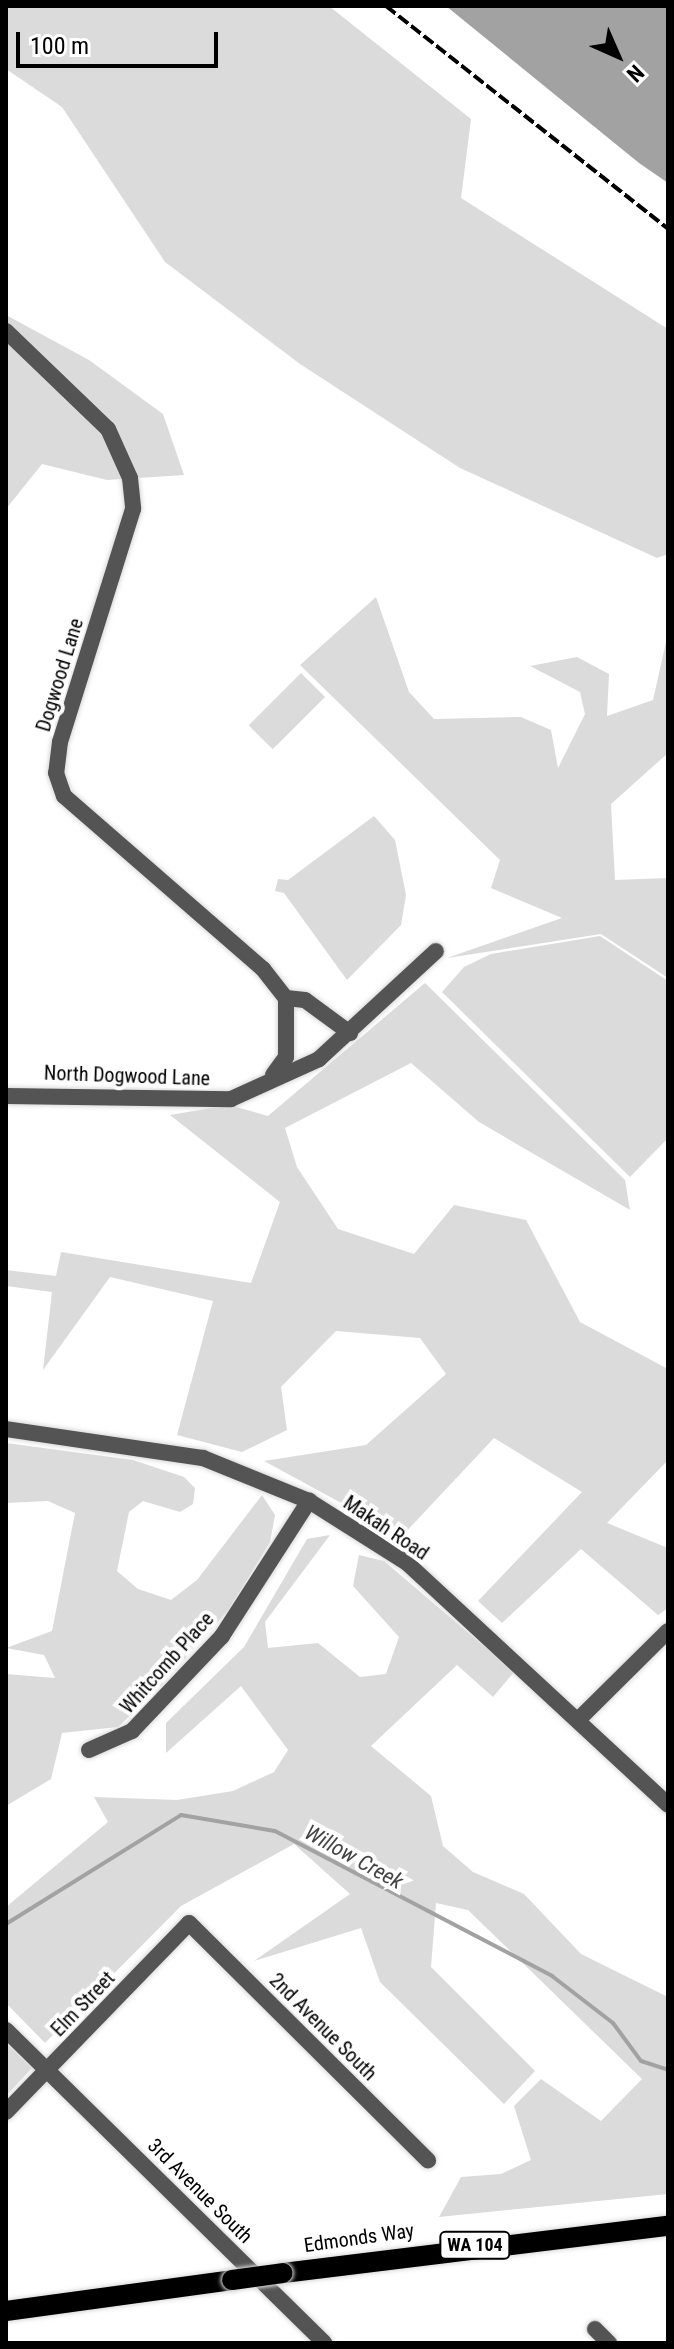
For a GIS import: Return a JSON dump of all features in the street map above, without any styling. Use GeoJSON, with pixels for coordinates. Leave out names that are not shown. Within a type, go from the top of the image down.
{"type":"FeatureCollection","features":[{"type":"Feature","properties":{"kind":"main road","name":"Edmonds Way"},"geometry":{"type":"LineString","coordinates":[[6,2311],[105,2295],[668,2226]]}},
{"type":"Feature","properties":{"kind":"main road","name":"Edmonds Way"},"geometry":{"type":"LineString","coordinates":[[6,2298],[105,2295]]}},
{"type":"Feature","properties":{"kind":"street","name":"Dogwood Lane"},"geometry":{"type":"LineString","coordinates":[[6,331],[108,429],[130,478],[133,509],[60,742],[56,773],[64,796],[263,969],[286,998]]}},
{"type":"Feature","properties":{"kind":"street","name":"North Dogwood Lane"},"geometry":{"type":"LineString","coordinates":[[6,1096],[231,1099],[273,1075],[319,1059],[436,951]]}},
{"type":"Feature","properties":{"kind":"street"},"geometry":{"type":"LineString","coordinates":[[273,1075],[286,1057],[286,998],[305,1000],[350,1033]]}},
{"type":"Feature","properties":{"kind":"street","name":"Makah Road"},"geometry":{"type":"LineString","coordinates":[[6,1429],[203,1458],[309,1501],[401,1557],[581,1717],[668,1805]]}},
{"type":"Feature","properties":{"kind":"street","name":"Whitcomb Place"},"geometry":{"type":"LineString","coordinates":[[89,1750],[132,1731],[222,1636],[309,1501]]}},
{"type":"Feature","properties":{"kind":"street"},"geometry":{"type":"LineString","coordinates":[[581,1717],[668,1631]]}},
{"type":"Feature","properties":{"kind":"street","name":"Elm Street"},"geometry":{"type":"LineString","coordinates":[[6,2112],[189,1923]]}},
{"type":"Feature","properties":{"kind":"street","name":"2nd Avenue South"},"geometry":{"type":"LineString","coordinates":[[189,1923],[428,2160]]}},
{"type":"Feature","properties":{"kind":"street","name":"3rd Avenue South"},"geometry":{"type":"LineString","coordinates":[[6,2030],[49,2068],[324,2343]]}},
{"type":"Feature","properties":{"kind":"street"},"geometry":{"type":"LineString","coordinates":[[595,2329],[609,2343]]}},
{"type":"Feature","properties":{"kind":"shaded area"},"geometry":{"type":"Polygon","coordinates":[[[6,6],[329,6],[471,119],[461,198],[668,329],[668,554],[657,558],[460,468],[300,364],[165,262],[62,107],[6,69],[6,6]]]}},
{"type":"Feature","properties":{"kind":"shaded area"},"geometry":{"type":"Polygon","coordinates":[[[446,6],[668,6],[668,183],[639,163],[446,6]]]}},
{"type":"Feature","properties":{"kind":"shaded area"},"geometry":{"type":"Polygon","coordinates":[[[6,315],[89,360],[163,414],[184,475],[107,480],[42,464],[6,509],[6,315]]]}},
{"type":"Feature","properties":{"kind":"shaded area"},"geometry":{"type":"Polygon","coordinates":[[[376,597],[409,692],[434,719],[521,717],[551,730],[558,768],[585,714],[580,692],[530,666],[577,657],[609,674],[607,716],[653,700],[668,633],[668,753],[611,804],[615,880],[668,878],[668,978],[601,934],[447,958],[562,918],[491,888],[500,860],[300,665],[376,597]]]}},
{"type":"Feature","properties":{"kind":"shaded area"},"geometry":{"type":"Polygon","coordinates":[[[301,673],[325,697],[273,749],[249,725],[301,673]]]}},
{"type":"Feature","properties":{"kind":"shaded area"},"geometry":{"type":"Polygon","coordinates":[[[374,816],[395,840],[406,895],[401,925],[347,980],[284,893],[275,891],[278,879],[288,880],[374,816]]]}},
{"type":"Feature","properties":{"kind":"shaded area"},"geometry":{"type":"Polygon","coordinates":[[[600,936],[668,981],[668,1138],[630,1177],[442,992],[464,967],[491,954],[600,936]]]}},
{"type":"Feature","properties":{"kind":"shaded area"},"geometry":{"type":"Polygon","coordinates":[[[425,983],[625,1180],[630,1210],[479,1122],[411,1063],[285,1128],[297,1167],[338,1229],[414,1254],[454,1205],[526,1220],[580,1322],[668,1369],[668,1460],[607,1523],[668,1548],[668,1608],[658,1615],[581,1549],[502,1623],[478,1601],[582,1492],[494,1438],[402,1536],[264,1461],[366,1445],[446,1374],[420,1338],[336,1331],[281,1387],[287,1430],[242,1452],[177,1435],[213,1301],[110,1277],[43,1370],[52,1292],[6,1286],[6,1270],[56,1276],[61,1252],[251,1283],[280,1202],[170,1115],[229,1105],[268,1116],[425,983]]]}},
{"type":"Feature","properties":{"kind":"shaded area"},"geometry":{"type":"Polygon","coordinates":[[[6,1443],[133,1460],[184,1477],[195,1488],[193,1504],[180,1512],[143,1501],[129,1512],[117,1571],[138,1589],[171,1600],[197,1580],[262,1495],[275,1515],[270,1542],[229,1609],[162,1685],[118,1727],[62,1733],[51,1779],[6,1806],[6,1674],[55,1678],[44,1655],[6,1648],[52,1631],[75,1513],[48,1501],[6,1503],[6,1443]]]}},
{"type":"Feature","properties":{"kind":"shaded area"},"geometry":{"type":"Polygon","coordinates":[[[330,1535],[265,1622],[268,1648],[318,1643],[360,1677],[386,1674],[399,1637],[353,1586],[359,1555],[384,1561],[514,1672],[493,1697],[457,1665],[371,1746],[431,1796],[443,1846],[473,1872],[524,1894],[581,1954],[668,1997],[668,2194],[439,2217],[461,2177],[501,2174],[531,2160],[514,2106],[541,2079],[601,2121],[642,2079],[468,1910],[436,1903],[431,1967],[535,2071],[504,2104],[380,1982],[361,1928],[254,1961],[350,1894],[294,1844],[181,1906],[45,2043],[6,2003],[6,1907],[108,1822],[94,1797],[177,1800],[233,1791],[274,1772],[288,1750],[241,1686],[166,1753],[166,1723],[244,1647],[307,1539],[330,1535]]]}},
{"type":"Feature","properties":{"kind":"shaded area"},"geometry":{"type":"Polygon","coordinates":[[[6,2043],[32,2068],[6,2096],[6,2043]]]}},
{"type":"Feature","properties":{"kind":"waterway","name":"Willow Creek"},"geometry":{"type":"LineString","coordinates":[[6,1924],[181,1815],[275,1831],[552,1976],[613,2023],[641,2061],[668,2070]]}},
{"type":"Feature","properties":{"kind":"railway"},"geometry":{"type":"LineString","coordinates":[[386,6],[668,229]]}}]}
